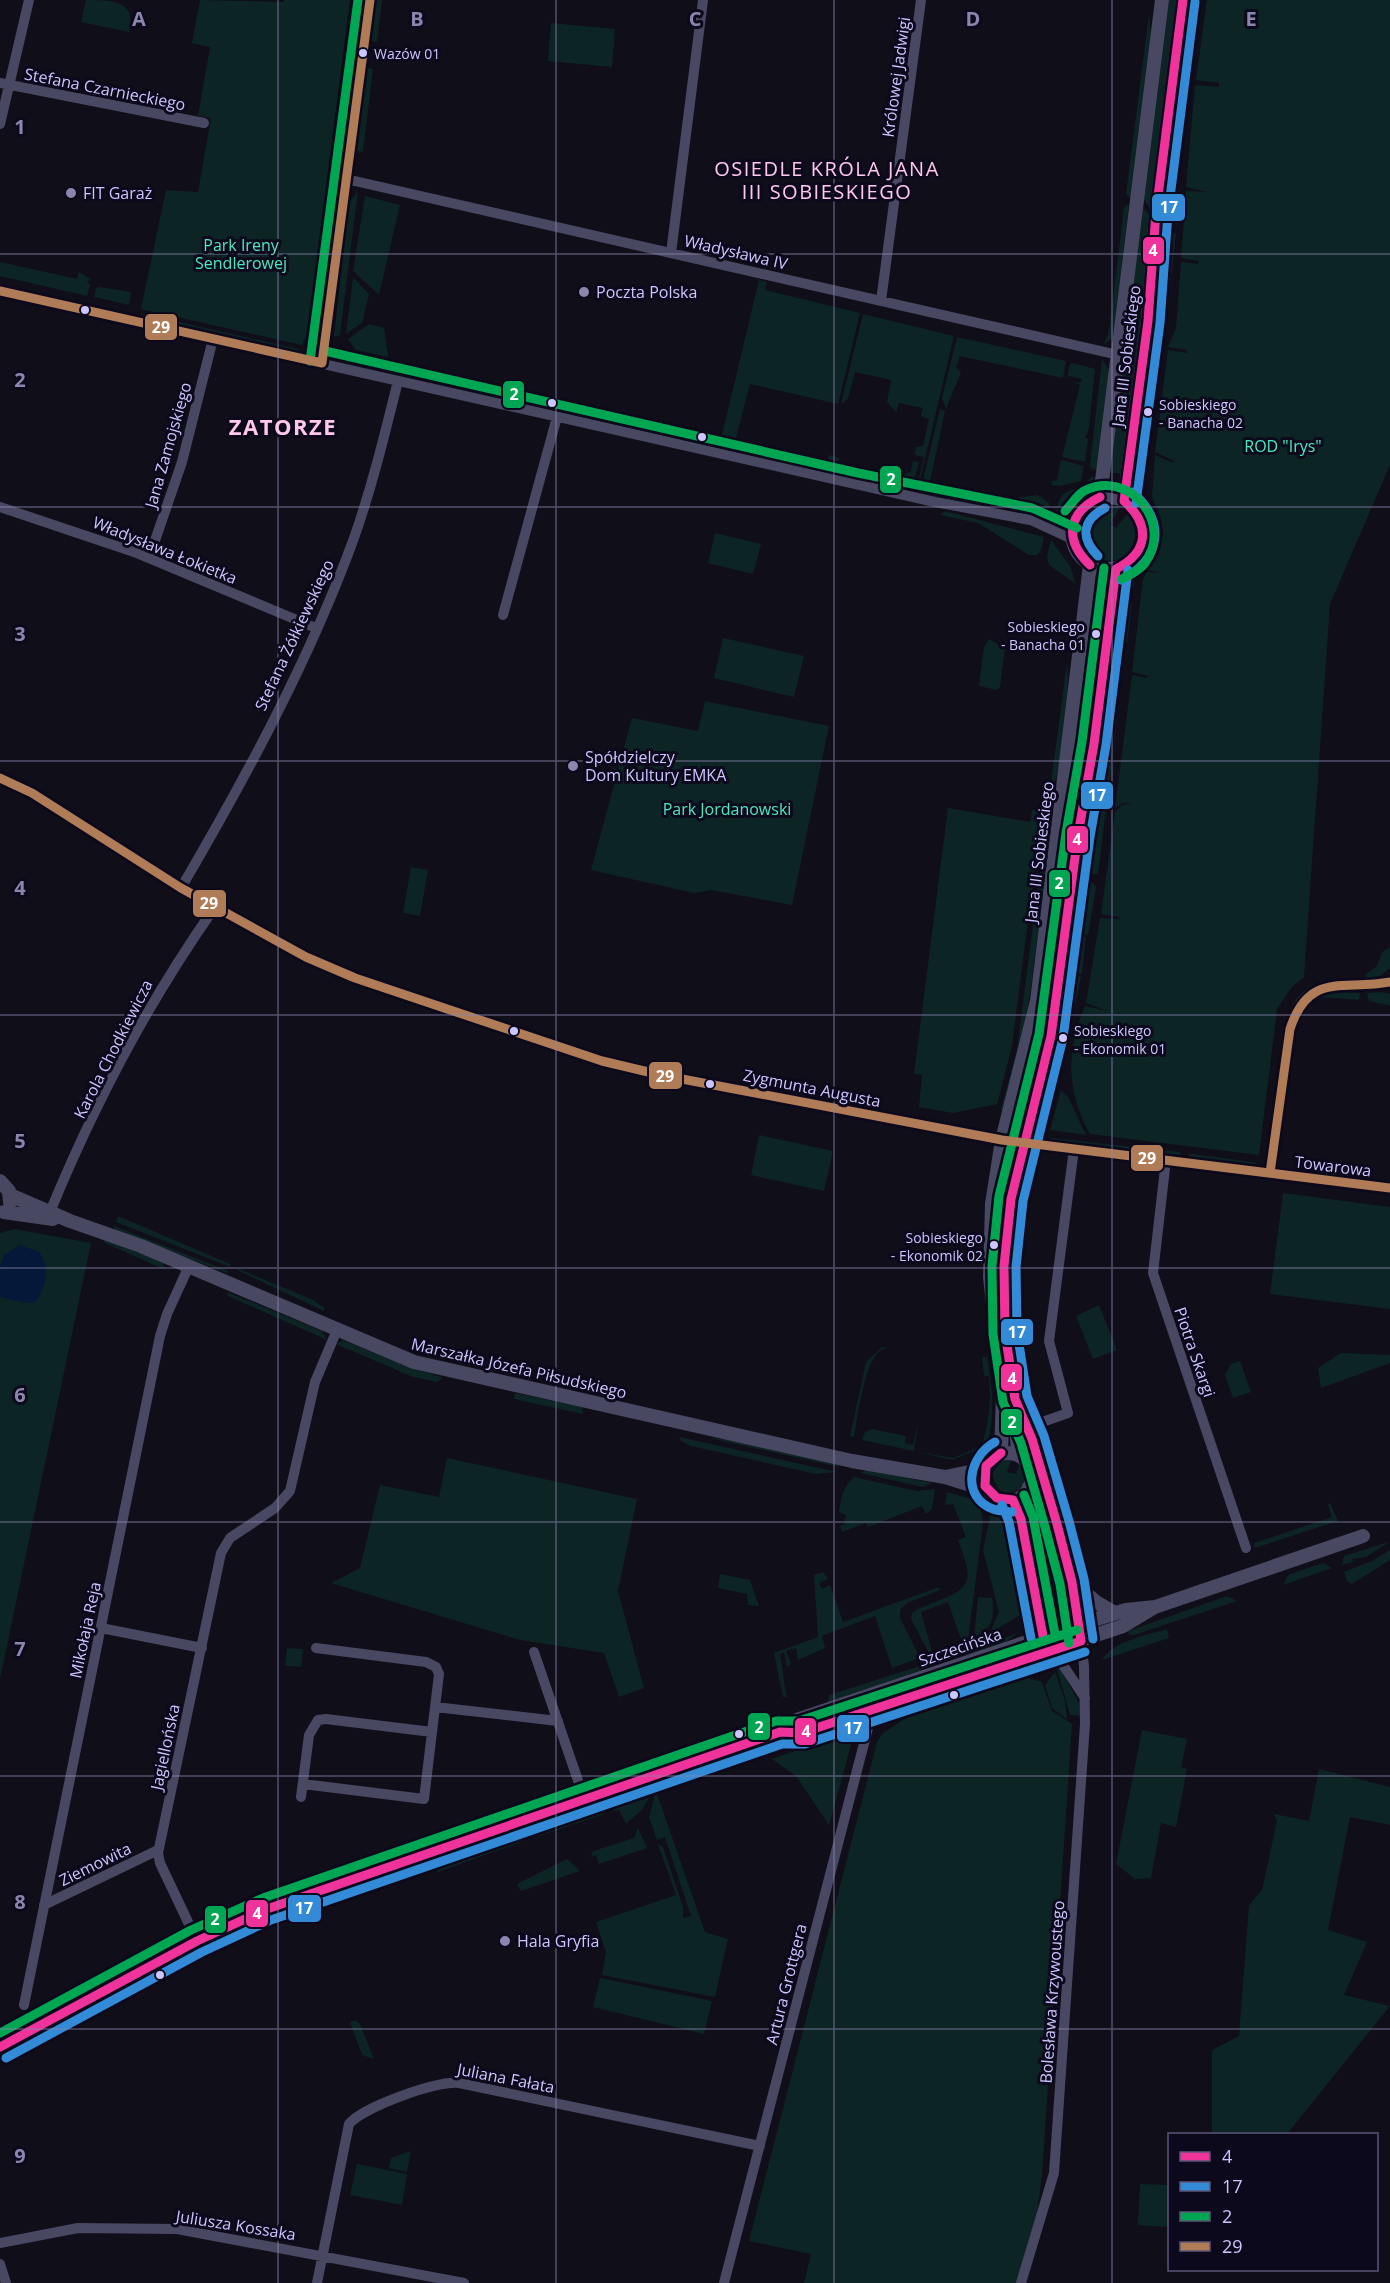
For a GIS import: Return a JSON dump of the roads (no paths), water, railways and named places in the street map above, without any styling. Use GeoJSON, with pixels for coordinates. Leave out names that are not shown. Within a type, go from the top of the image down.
{"type":"FeatureCollection","features":[{"type":"Feature","properties":{"kind":"street"},"geometry":{"type":"LineString","coordinates":[[0,124],[4,84],[29,0]]}},
{"type":"Feature","properties":{"kind":"street"},"geometry":{"type":"LineString","coordinates":[[322,363],[370,0]]}},
{"type":"Feature","properties":{"kind":"street"},"geometry":{"type":"LineString","coordinates":[[671,253],[703,0]]}},
{"type":"Feature","properties":{"kind":"street","name":"Królowej Jadwigi"},"geometry":{"type":"LineString","coordinates":[[881,301],[921,0]]}},
{"type":"Feature","properties":{"kind":"street","name":"Jana III Sobieskiego"},"geometry":{"type":"LineString","coordinates":[[1100,498],[1162,0]]}},
{"type":"Feature","properties":{"kind":"street","name":"Jana III Sobieskiego"},"geometry":{"type":"LineString","coordinates":[[1124,501],[1148,321],[1156,212],[1183,0]]}},
{"type":"Feature","properties":{"kind":"street","name":"Stefana Czarnieckiego"},"geometry":{"type":"LineString","coordinates":[[4,84],[204,123]]}},
{"type":"Feature","properties":{"kind":"street","name":"Władysława IV"},"geometry":{"type":"LineString","coordinates":[[346,179],[1118,355]]}},
{"type":"Feature","properties":{"kind":"street"},"geometry":{"type":"LineString","coordinates":[[0,291],[855,485],[1030,520],[1074,519]]}},
{"type":"Feature","properties":{"kind":"street","name":"Jana Zamojskiego"},"geometry":{"type":"LineString","coordinates":[[148,558],[183,457],[213,339]]}},
{"type":"Feature","properties":{"kind":"street","name":"Stefana Żółkiewskiego"},"geometry":{"type":"LineString","coordinates":[[181,888],[261,743],[316,628],[358,526],[398,381]]}},
{"type":"Feature","properties":{"kind":"street"},"geometry":{"type":"LineString","coordinates":[[503,615],[557,417]]}},
{"type":"Feature","properties":{"kind":"street"},"geometry":{"type":"LineString","coordinates":[[1100,498],[1124,501],[1143,522],[1144,539],[1135,558],[1116,569],[1107,570],[1090,565],[1081,558],[1071,539],[1074,519],[1084,505],[1100,498]]}},
{"type":"Feature","properties":{"kind":"street","name":"Władysława Łokietka"},"geometry":{"type":"LineString","coordinates":[[0,507],[148,558],[316,628]]}},
{"type":"Feature","properties":{"kind":"street"},"geometry":{"type":"LineString","coordinates":[[1030,520],[1071,539]]}},
{"type":"Feature","properties":{"kind":"street","name":"Jana III Sobieskiego"},"geometry":{"type":"LineString","coordinates":[[1001,1454],[1003,1395],[992,1316],[990,1266],[992,1204],[1002,1140],[1027,1051],[1037,1001],[1090,565]]}},
{"type":"Feature","properties":{"kind":"street"},"geometry":{"type":"LineString","coordinates":[[1018,1455],[1015,1399],[1005,1332],[1004,1266],[1011,1199],[1051,1036],[1078,835],[1094,744],[1116,569]]}},
{"type":"Feature","properties":{"kind":"street","name":"Zygmunta Augusta"},"geometry":{"type":"LineString","coordinates":[[0,778],[32,793],[181,888],[306,957],[355,978],[602,1061],[661,1075],[1002,1140]]}},
{"type":"Feature","properties":{"kind":"street","name":"Karola Chodkiewicza"},"geometry":{"type":"LineString","coordinates":[[50,1212],[136,1031],[168,976],[215,907]]}},
{"type":"Feature","properties":{"kind":"street"},"geometry":{"type":"LineString","coordinates":[[1270,1173],[1290,1029],[1298,1006],[1306,996],[1325,986],[1368,986],[1390,982]]}},
{"type":"Feature","properties":{"kind":"street"},"geometry":{"type":"LineString","coordinates":[[1002,1140],[1023,1143]]}},
{"type":"Feature","properties":{"kind":"street","name":"Towarowa"},"geometry":{"type":"LineString","coordinates":[[1023,1143],[1390,1188]]}},
{"type":"Feature","properties":{"kind":"street"},"geometry":{"type":"LineString","coordinates":[[1028,1427],[1068,1413],[1049,1341],[1074,1149]]}},
{"type":"Feature","properties":{"kind":"street","name":"Piotra Skargi"},"geometry":{"type":"LineString","coordinates":[[1166,1160],[1153,1273],[1246,1548]]}},
{"type":"Feature","properties":{"kind":"street"},"geometry":{"type":"LineString","coordinates":[[0,1181],[10,1195],[9,1204],[2,1213]]}},
{"type":"Feature","properties":{"kind":"street","name":"Marszałka Józefa Piłsudskiego"},"geometry":{"type":"LineString","coordinates":[[10,1195],[70,1221],[189,1266],[414,1362],[852,1461],[945,1477],[987,1490]]}},
{"type":"Feature","properties":{"kind":"street","name":"Marszałka Józefa Piłsudskiego"},"geometry":{"type":"LineString","coordinates":[[2,1213],[70,1221]]}},
{"type":"Feature","properties":{"kind":"street","name":"Mikołaja Reja"},"geometry":{"type":"LineString","coordinates":[[24,2005],[163,1326],[189,1266]]}},
{"type":"Feature","properties":{"kind":"street","name":"Jagiellońska"},"geometry":{"type":"LineString","coordinates":[[197,1941],[158,1860],[158,1850],[221,1553],[230,1538],[275,1508],[288,1495],[315,1382],[337,1330]]}},
{"type":"Feature","properties":{"kind":"street"},"geometry":{"type":"LineString","coordinates":[[1015,1399],[1028,1427],[1057,1524],[1072,1582],[1081,1641]]}},
{"type":"Feature","properties":{"kind":"street"},"geometry":{"type":"LineString","coordinates":[[1001,1454],[1018,1455],[1029,1465],[1031,1472],[1029,1487],[1013,1500],[997,1498],[987,1490],[984,1468],[990,1460],[1001,1454]]}},
{"type":"Feature","properties":{"kind":"street","name":"Marszałka Józefa Piłsudskiego"},"geometry":{"type":"LineString","coordinates":[[945,1477],[984,1468]]}},
{"type":"Feature","properties":{"kind":"street"},"geometry":{"type":"LineString","coordinates":[[1029,1487],[1057,1524]]}},
{"type":"Feature","properties":{"kind":"street"},"geometry":{"type":"LineString","coordinates":[[1013,1500],[1021,1519],[1043,1636],[1085,1698]]}},
{"type":"Feature","properties":{"kind":"street","name":"Szczecińska"},"geometry":{"type":"LineString","coordinates":[[0,2047],[197,1941],[311,1892],[780,1732],[797,1720],[1043,1636],[1115,1612],[1155,1607],[1363,1536]]}},
{"type":"Feature","properties":{"kind":"street"},"geometry":{"type":"LineString","coordinates":[[1072,1582],[1096,1602],[1115,1612]]}},
{"type":"Feature","properties":{"kind":"street","name":"Szczecińska"},"geometry":{"type":"LineString","coordinates":[[780,1732],[801,1734],[873,1711],[1131,1623],[1155,1607]]}},
{"type":"Feature","properties":{"kind":"street"},"geometry":{"type":"LineString","coordinates":[[101,1628],[202,1648]]}},
{"type":"Feature","properties":{"kind":"street","name":"Bolesława Krzywoustego"},"geometry":{"type":"LineString","coordinates":[[1021,2283],[1054,2173],[1085,1698],[1081,1641]]}},
{"type":"Feature","properties":{"kind":"street"},"geometry":{"type":"LineString","coordinates":[[303,1784],[423,1799],[439,1674],[432,1664],[316,1647]]}},
{"type":"Feature","properties":{"kind":"street"},"geometry":{"type":"LineString","coordinates":[[534,1652],[584,1798]]}},
{"type":"Feature","properties":{"kind":"street","name":"Artura Grottgera"},"geometry":{"type":"LineString","coordinates":[[724,2283],[876,1693]]}},
{"type":"Feature","properties":{"kind":"street"},"geometry":{"type":"LineString","coordinates":[[435,1707],[558,1721]]}},
{"type":"Feature","properties":{"kind":"street"},"geometry":{"type":"LineString","coordinates":[[301,1797],[310,1730],[318,1720],[326,1719],[432,1732]]}},
{"type":"Feature","properties":{"kind":"street","name":"Ziemowita"},"geometry":{"type":"LineString","coordinates":[[44,1905],[158,1850]]}},
{"type":"Feature","properties":{"kind":"street","name":"Juliana Fałata"},"geometry":{"type":"LineString","coordinates":[[323,2255],[347,2130],[354,2119],[364,2112],[447,2082],[760,2146]]}},
{"type":"Feature","properties":{"kind":"street","name":"Juliusza Kossaka"},"geometry":{"type":"LineString","coordinates":[[0,2242],[78,2228],[170,2228],[208,2232],[464,2283]]}},
{"type":"Feature","properties":{"kind":"street"},"geometry":{"type":"LineString","coordinates":[[317,2283],[323,2255]]}},
{"type":"Feature","properties":{"kind":"street"},"geometry":{"type":"LineString","coordinates":[[0,2264],[6,2283]]}},
{"type":"Feature","properties":{"kind":"water"},"geometry":{"type":"Polygon","coordinates":[[[20,1245],[39,1252],[45,1264],[46,1277],[42,1291],[35,1302],[26,1303],[0,1297],[0,1267],[4,1255],[20,1245]]]}},
{"type":"Feature","properties":{"kind":"place","name":"Wazów 01"},"geometry":{"type":"Point","coordinates":[363,53]}},
{"type":"Feature","properties":{"kind":"place","name":"FIT Garaż"},"geometry":{"type":"Point","coordinates":[71,193]}},
{"type":"Feature","properties":{"kind":"place","name":"Poczta Polska"},"geometry":{"type":"Point","coordinates":[584,292]}},
{"type":"Feature","properties":{"kind":"place","name":"Sobieskiego - Banacha 02"},"geometry":{"type":"Point","coordinates":[1148,412]}},
{"type":"Feature","properties":{"kind":"place","name":"Sobieskiego - Banacha 01"},"geometry":{"type":"Point","coordinates":[1096,634]}},
{"type":"Feature","properties":{"kind":"place","name":"Spółdzielczy Dom Kultury EMKA"},"geometry":{"type":"Point","coordinates":[573,766]}},
{"type":"Feature","properties":{"kind":"place","name":"Sobieskiego - Ekonomik 01"},"geometry":{"type":"Point","coordinates":[1063,1038]}},
{"type":"Feature","properties":{"kind":"place","name":"Sobieskiego - Ekonomik 02"},"geometry":{"type":"Point","coordinates":[994,1245]}},
{"type":"Feature","properties":{"kind":"place","name":"Hala Gryfia"},"geometry":{"type":"Point","coordinates":[505,1941]}},
{"type":"Feature","properties":{"kind":"district","name":"OSIEDLE KRÓLA JANA III SOBIESKIEGO"},"geometry":{"type":"Point","coordinates":[827,180]}},
{"type":"Feature","properties":{"kind":"district","name":"ZATORZE"},"geometry":{"type":"Point","coordinates":[283,426]}},
{"type":"Feature","properties":{"kind":"park label","name":"Park Ireny Sendlerowej"},"geometry":{"type":"Point","coordinates":[241,254]}},
{"type":"Feature","properties":{"kind":"park label","name":"ROD \"Irys\""},"geometry":{"type":"Point","coordinates":[1283,446]}},
{"type":"Feature","properties":{"kind":"park label","name":"Park Jordanowski"},"geometry":{"type":"Point","coordinates":[727,809]}}]}
